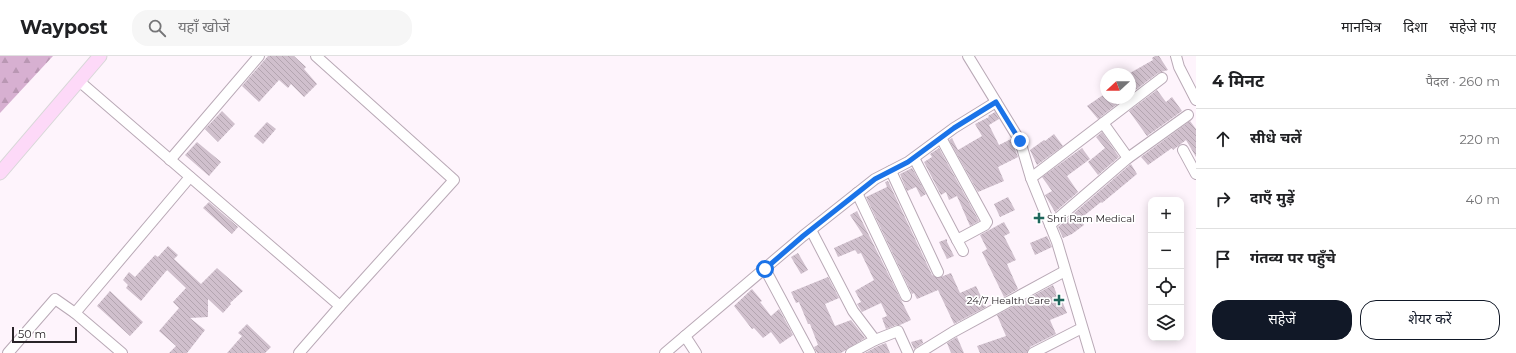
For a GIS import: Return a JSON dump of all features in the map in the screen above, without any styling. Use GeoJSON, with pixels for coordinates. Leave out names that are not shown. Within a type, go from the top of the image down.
{"type":"FeatureCollection","features":[{"type":"Feature","properties":{"kind":"main road"},"geometry":{"type":"LineString","coordinates":[[0,159],[88,62],[100,56]]}},
{"type":"Feature","properties":{"kind":"main road"},"geometry":{"type":"LineString","coordinates":[[0,173],[79,81],[88,62]]}},
{"type":"Feature","properties":{"kind":"street"},"geometry":{"type":"LineString","coordinates":[[170,160],[258,56]]}},
{"type":"Feature","properties":{"kind":"street"},"geometry":{"type":"LineString","coordinates":[[299,353],[454,180],[316,56]]}},
{"type":"Feature","properties":{"kind":"street"},"geometry":{"type":"LineString","coordinates":[[1176,56],[1179,67],[1196,100]]}},
{"type":"Feature","properties":{"kind":"street"},"geometry":{"type":"LineString","coordinates":[[972,58],[996,102],[1020,141],[1031,178],[1057,242],[1090,353]]}},
{"type":"Feature","properties":{"kind":"street"},"geometry":{"type":"LineString","coordinates":[[1031,178],[1162,78]]}},
{"type":"Feature","properties":{"kind":"street"},"geometry":{"type":"LineString","coordinates":[[79,81],[340,306]]}},
{"type":"Feature","properties":{"kind":"street"},"geometry":{"type":"LineString","coordinates":[[665,353],[811,230],[875,179],[914,158],[954,128],[996,102]]}},
{"type":"Feature","properties":{"kind":"street"},"geometry":{"type":"LineString","coordinates":[[1050,225],[1128,158],[1188,115]]}},
{"type":"Feature","properties":{"kind":"street"},"geometry":{"type":"LineString","coordinates":[[1103,123],[1128,158]]}},
{"type":"Feature","properties":{"kind":"street"},"geometry":{"type":"LineString","coordinates":[[941,138],[987,222],[985,225],[957,240]]}},
{"type":"Feature","properties":{"kind":"street"},"geometry":{"type":"LineString","coordinates":[[1183,150],[1196,174]]}},
{"type":"Feature","properties":{"kind":"street"},"geometry":{"type":"LineString","coordinates":[[914,158],[963,251]]}},
{"type":"Feature","properties":{"kind":"street"},"geometry":{"type":"LineString","coordinates":[[891,171],[938,272]]}},
{"type":"Feature","properties":{"kind":"street"},"geometry":{"type":"LineString","coordinates":[[75,313],[190,177]]}},
{"type":"Feature","properties":{"kind":"street"},"geometry":{"type":"LineString","coordinates":[[857,193],[906,296]]}},
{"type":"Feature","properties":{"kind":"street"},"geometry":{"type":"LineString","coordinates":[[811,230],[853,311],[875,340]]}},
{"type":"Feature","properties":{"kind":"street"},"geometry":{"type":"LineString","coordinates":[[765,269],[810,353]]}},
{"type":"Feature","properties":{"kind":"street"},"geometry":{"type":"LineString","coordinates":[[919,353],[975,320],[1065,271]]}},
{"type":"Feature","properties":{"kind":"street"},"geometry":{"type":"LineString","coordinates":[[8,353],[55,299],[75,313],[122,353]]}},
{"type":"Feature","properties":{"kind":"street"},"geometry":{"type":"LineString","coordinates":[[1033,353],[1082,328]]}},
{"type":"Feature","properties":{"kind":"street"},"geometry":{"type":"LineString","coordinates":[[851,353],[875,340],[898,331],[908,353]]}},
{"type":"Feature","properties":{"kind":"street"},"geometry":{"type":"LineString","coordinates":[[686,336],[696,353]]}},
{"type":"Feature","properties":{"kind":"green space"},"geometry":{"type":"Polygon","coordinates":[[[0,56],[53,56],[0,113],[0,56]]]}},
{"type":"Feature","properties":{"kind":"building"},"geometry":{"type":"Polygon","coordinates":[[[268,56],[294,56],[306,67],[304,69],[317,84],[304,97],[291,84],[288,88],[279,80],[259,102],[242,86],[268,56]]]}},
{"type":"Feature","properties":{"kind":"building"},"geometry":{"type":"Polygon","coordinates":[[[1159,56],[1168,70],[1158,73],[1136,90],[1136,70],[1153,60],[1152,58],[1159,56]]]}},
{"type":"Feature","properties":{"kind":"building"},"geometry":{"type":"Polygon","coordinates":[[[1157,90],[1166,102],[1172,97],[1182,111],[1147,136],[1129,111],[1157,90]]]}},
{"type":"Feature","properties":{"kind":"building"},"geometry":{"type":"Polygon","coordinates":[[[1100,97],[1100,104],[1117,104],[1098,119],[1087,106],[1100,97]]]}},
{"type":"Feature","properties":{"kind":"building"},"geometry":{"type":"Polygon","coordinates":[[[222,111],[235,124],[218,142],[205,129],[222,111]]]}},
{"type":"Feature","properties":{"kind":"building"},"geometry":{"type":"Polygon","coordinates":[[[995,112],[999,119],[989,125],[999,145],[1011,139],[1018,157],[998,167],[1004,181],[978,192],[949,140],[952,138],[958,150],[982,136],[975,124],[989,117],[988,116],[995,112]]]}},
{"type":"Feature","properties":{"kind":"building"},"geometry":{"type":"Polygon","coordinates":[[[1190,121],[1196,129],[1196,157],[1186,140],[1173,150],[1172,148],[1148,165],[1141,157],[1190,121]]]}},
{"type":"Feature","properties":{"kind":"building"},"geometry":{"type":"Polygon","coordinates":[[[267,122],[276,129],[263,144],[254,136],[267,122]]]}},
{"type":"Feature","properties":{"kind":"building"},"geometry":{"type":"Polygon","coordinates":[[[1102,132],[1119,157],[1098,175],[1088,162],[1105,148],[1096,137],[1102,132]]]}},
{"type":"Feature","properties":{"kind":"building"},"geometry":{"type":"Polygon","coordinates":[[[1054,134],[1063,146],[1037,165],[1030,150],[1054,134]]]}},
{"type":"Feature","properties":{"kind":"building"},"geometry":{"type":"Polygon","coordinates":[[[197,142],[221,162],[209,176],[185,155],[197,142]]]}},
{"type":"Feature","properties":{"kind":"building"},"geometry":{"type":"Polygon","coordinates":[[[939,148],[979,221],[970,226],[957,196],[949,200],[946,192],[941,195],[924,162],[932,157],[930,154],[939,148]]]}},
{"type":"Feature","properties":{"kind":"building"},"geometry":{"type":"Polygon","coordinates":[[[1082,148],[1090,159],[1067,176],[1078,192],[1055,212],[1045,195],[1052,191],[1042,177],[1082,148]]]}},
{"type":"Feature","properties":{"kind":"building"},"geometry":{"type":"Polygon","coordinates":[[[1131,164],[1137,174],[1080,219],[1084,225],[1072,234],[1063,238],[1058,227],[1131,164]]]}},
{"type":"Feature","properties":{"kind":"building"},"geometry":{"type":"Polygon","coordinates":[[[912,168],[926,194],[921,197],[916,187],[907,191],[900,174],[912,168]]]}},
{"type":"Feature","properties":{"kind":"building"},"geometry":{"type":"Polygon","coordinates":[[[888,181],[932,275],[938,278],[951,273],[960,293],[976,286],[986,307],[954,324],[938,290],[917,299],[914,293],[912,294],[866,197],[887,187],[885,182],[888,181]]]}},
{"type":"Feature","properties":{"kind":"building"},"geometry":{"type":"Polygon","coordinates":[[[1008,197],[1015,210],[1000,217],[994,204],[1008,197]]]}},
{"type":"Feature","properties":{"kind":"building"},"geometry":{"type":"Polygon","coordinates":[[[209,202],[238,227],[232,234],[203,208],[209,202]]]}},
{"type":"Feature","properties":{"kind":"building"},"geometry":{"type":"Polygon","coordinates":[[[857,211],[911,320],[900,325],[886,329],[882,318],[887,316],[881,303],[862,312],[857,304],[861,302],[855,291],[874,280],[861,253],[858,254],[855,250],[838,257],[834,248],[863,235],[850,215],[857,211]]]}},
{"type":"Feature","properties":{"kind":"building"},"geometry":{"type":"Polygon","coordinates":[[[1004,222],[1010,233],[1004,236],[1016,260],[1007,264],[1018,289],[1004,297],[982,252],[987,249],[980,235],[1004,222]]]}},
{"type":"Feature","properties":{"kind":"building"},"geometry":{"type":"Polygon","coordinates":[[[1047,236],[1052,247],[1035,255],[1030,243],[1047,236]]]}},
{"type":"Feature","properties":{"kind":"building"},"geometry":{"type":"Polygon","coordinates":[[[947,239],[954,256],[947,259],[939,242],[947,239]]]}},
{"type":"Feature","properties":{"kind":"building"},"geometry":{"type":"Polygon","coordinates":[[[168,246],[178,255],[174,259],[201,284],[217,268],[243,291],[230,303],[231,304],[223,313],[208,299],[208,317],[190,318],[205,330],[187,353],[169,353],[176,346],[159,331],[179,308],[173,302],[186,288],[167,270],[141,301],[126,288],[128,285],[123,280],[129,272],[135,277],[155,255],[158,257],[168,246]]]}},
{"type":"Feature","properties":{"kind":"building"},"geometry":{"type":"Polygon","coordinates":[[[798,253],[808,270],[801,274],[791,257],[798,253]]]}},
{"type":"Feature","properties":{"kind":"building"},"geometry":{"type":"Polygon","coordinates":[[[828,277],[839,298],[825,304],[835,326],[851,320],[865,338],[841,353],[817,353],[814,347],[818,345],[810,324],[808,324],[799,302],[796,303],[791,292],[828,277]]]}},
{"type":"Feature","properties":{"kind":"building"},"geometry":{"type":"Polygon","coordinates":[[[1053,285],[1058,297],[1060,296],[1067,313],[1050,320],[1056,334],[1030,347],[1027,353],[980,353],[977,346],[1006,336],[997,315],[1053,285]]]}},
{"type":"Feature","properties":{"kind":"building"},"geometry":{"type":"Polygon","coordinates":[[[752,289],[762,301],[760,302],[771,316],[779,309],[793,335],[780,344],[771,332],[763,338],[754,328],[752,329],[734,306],[752,289]]]}},
{"type":"Feature","properties":{"kind":"building"},"geometry":{"type":"Polygon","coordinates":[[[110,291],[143,322],[130,336],[97,306],[110,291]]]}},
{"type":"Feature","properties":{"kind":"building"},"geometry":{"type":"Polygon","coordinates":[[[247,324],[271,347],[265,353],[227,353],[242,336],[238,333],[247,324]]]}},
{"type":"Feature","properties":{"kind":"building"},"geometry":{"type":"Polygon","coordinates":[[[957,337],[964,353],[951,353],[947,343],[957,337]]]}},
{"type":"Feature","properties":{"kind":"building"},"geometry":{"type":"Polygon","coordinates":[[[922,339],[923,343],[914,349],[911,342],[922,339]]]}},
{"type":"Feature","properties":{"kind":"building"},"geometry":{"type":"Polygon","coordinates":[[[886,343],[890,353],[865,353],[878,346],[886,343]]]}},
{"type":"Feature","properties":{"kind":"place","name":"Shri Ram Medical"},"geometry":{"type":"Point","coordinates":[1039,218]}},
{"type":"Feature","properties":{"kind":"place","name":"24/7 Health Care"},"geometry":{"type":"Point","coordinates":[1059,300]}},
{"type":"Feature","properties":{"kind":"route"},"geometry":{"type":"LineString","coordinates":[[765,269],[803,236],[875,179],[908,162],[954,128],[996,102],[1020,141]]}}]}
